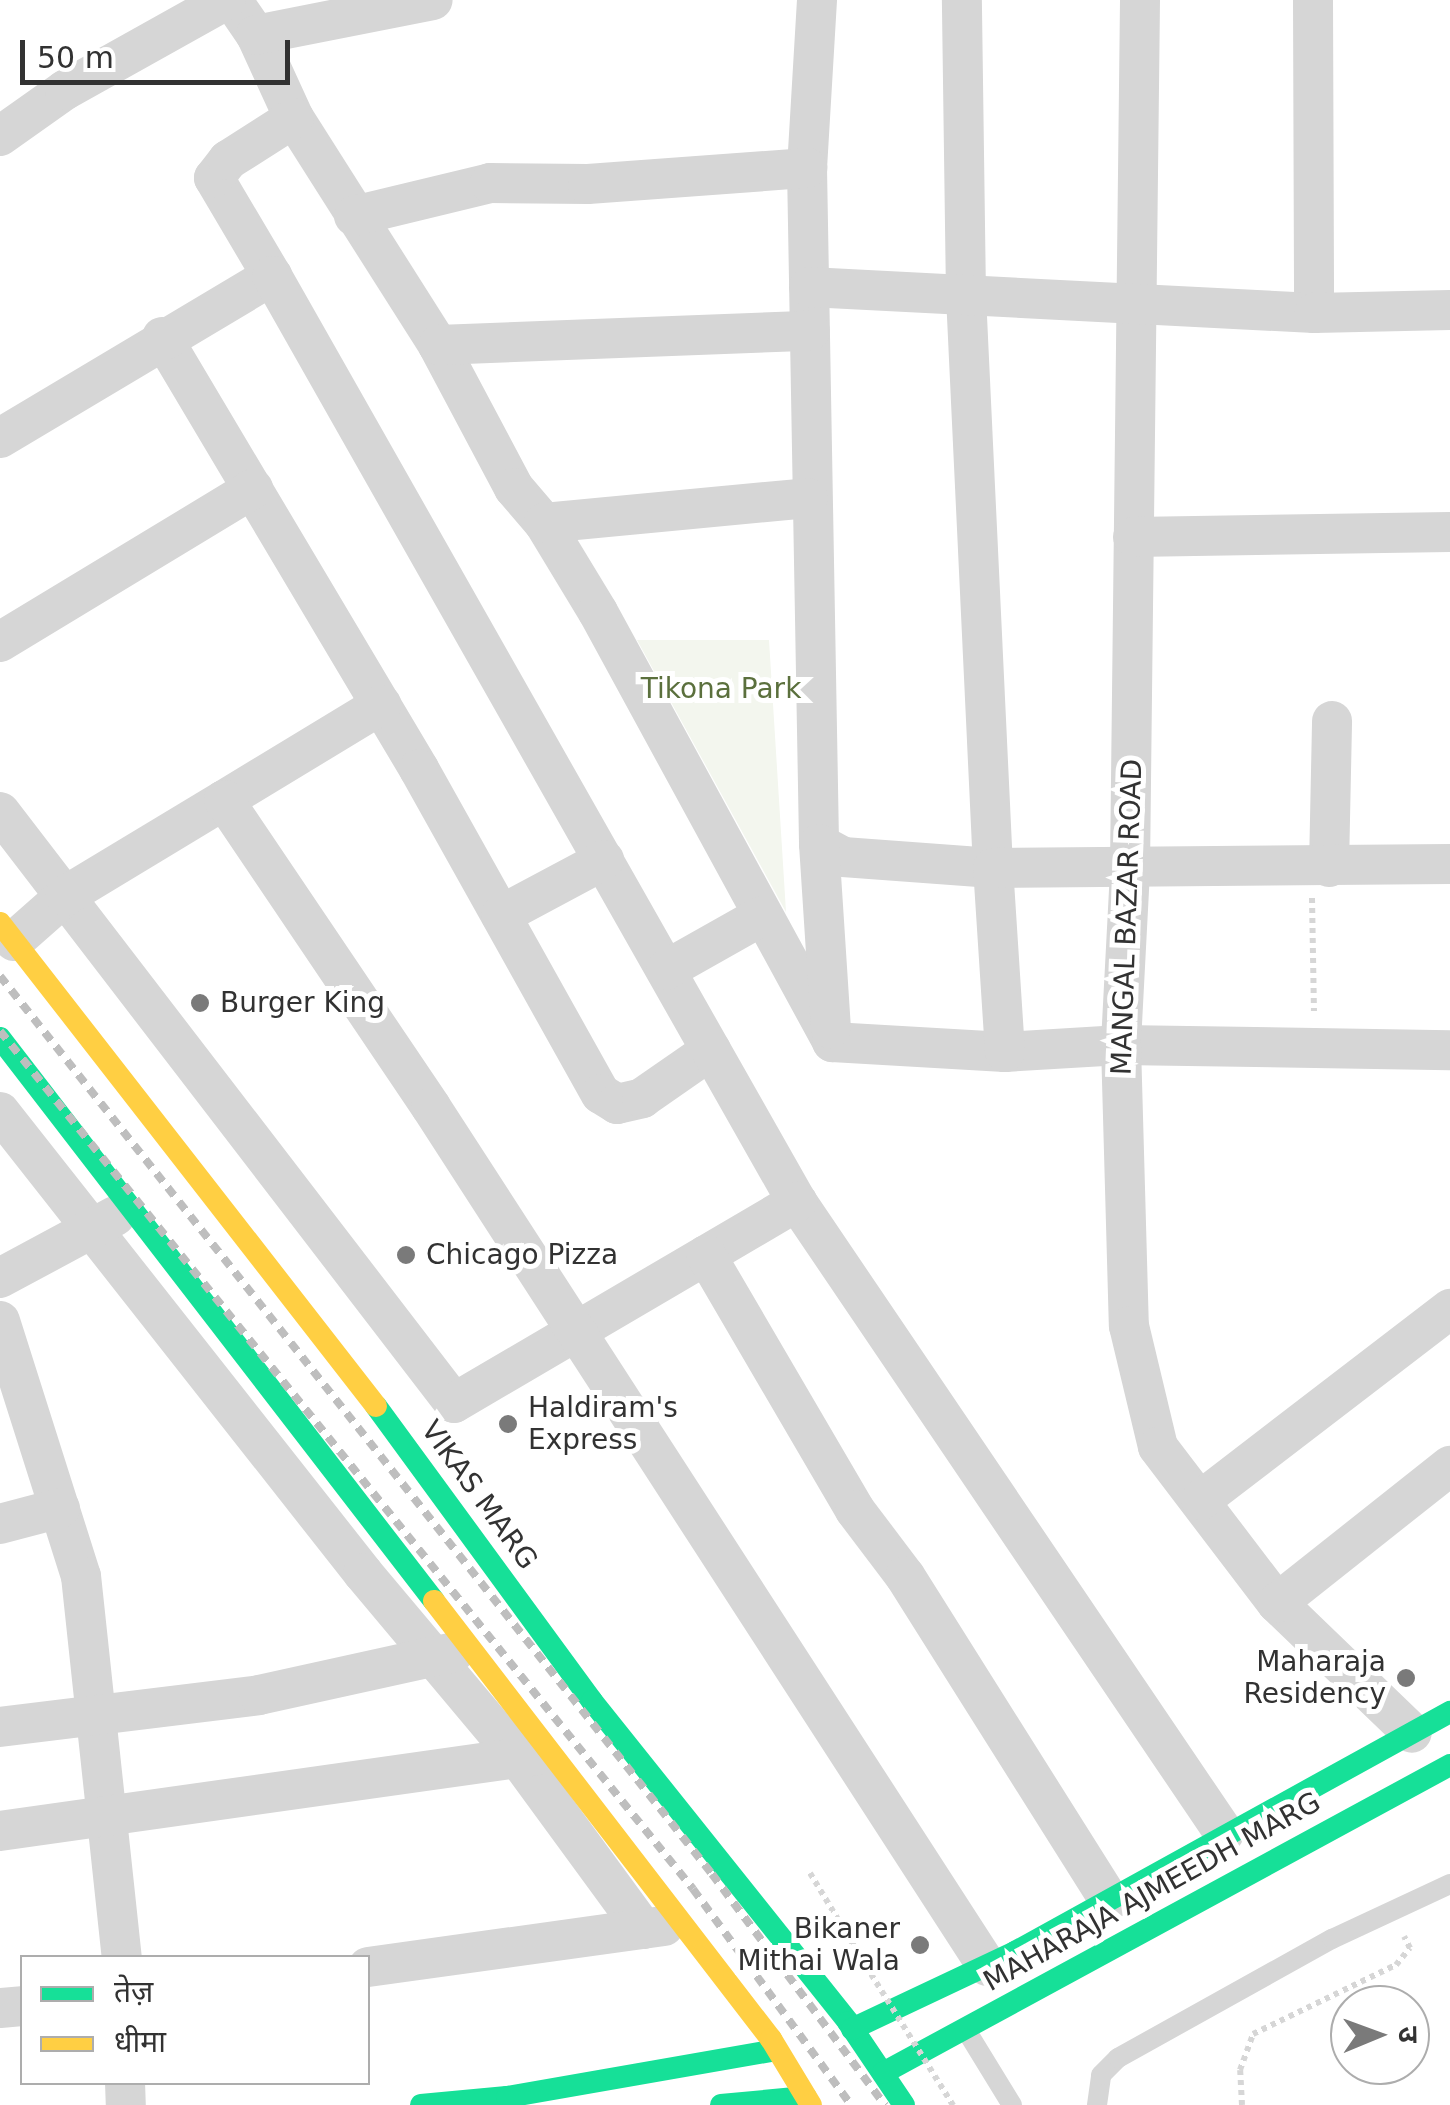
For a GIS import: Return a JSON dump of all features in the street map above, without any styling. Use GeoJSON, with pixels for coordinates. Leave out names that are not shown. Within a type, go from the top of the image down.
{"type":"FeatureCollection","features":[{"type":"Feature","properties":{"kind":"main road","name":"VIKAS MARG"},"geometry":{"type":"LineString","coordinates":[[7,932],[401,1438],[592,1702],[852,2029],[904,2105]]}},
{"type":"Feature","properties":{"kind":"main road"},"geometry":{"type":"LineString","coordinates":[[0,1038],[472,1648],[536,1755]]}},
{"type":"Feature","properties":{"kind":"main road","name":"MAHARAJA AJMEEDH MARG"},"geometry":{"type":"LineString","coordinates":[[883,2073],[952,2008],[987,1966],[1450,1712]]}},
{"type":"Feature","properties":{"kind":"main road","name":"MAHARAJA AJMEEDH MARG"},"geometry":{"type":"LineString","coordinates":[[852,2029],[952,2008],[1447,1772]]}},
{"type":"Feature","properties":{"kind":"main road"},"geometry":{"type":"LineString","coordinates":[[660,1926],[777,2050],[809,2101],[721,2105]]}},
{"type":"Feature","properties":{"kind":"main road"},"geometry":{"type":"LineString","coordinates":[[421,2105],[507,2098],[777,2050]]}},
{"type":"Feature","properties":{"kind":"street"},"geometry":{"type":"LineString","coordinates":[[0,136],[66,90],[229,0],[256,35],[294,118],[438,345],[514,488],[544,523],[832,1042]]}},
{"type":"Feature","properties":{"kind":"street"},"geometry":{"type":"LineString","coordinates":[[256,35],[433,0]]}},
{"type":"Feature","properties":{"kind":"street"},"geometry":{"type":"LineString","coordinates":[[817,0],[807,168],[808,498],[819,844],[832,1042]]}},
{"type":"Feature","properties":{"kind":"street"},"geometry":{"type":"LineString","coordinates":[[962,0],[966,296],[1005,1052]]}},
{"type":"Feature","properties":{"kind":"street","name":"MANGAL BAZAR ROAD"},"geometry":{"type":"LineString","coordinates":[[1140,0],[1130,871],[1121,1045],[1132,1344],[1158,1446],[1276,1602],[1412,1733]]}},
{"type":"Feature","properties":{"kind":"street"},"geometry":{"type":"LineString","coordinates":[[1314,0],[1314,313]]}},
{"type":"Feature","properties":{"kind":"street"},"geometry":{"type":"LineString","coordinates":[[294,118],[228,160],[214,178],[796,1202],[1224,1833]]}},
{"type":"Feature","properties":{"kind":"street"},"geometry":{"type":"LineString","coordinates":[[354,216],[490,184],[588,184],[807,168]]}},
{"type":"Feature","properties":{"kind":"street"},"geometry":{"type":"LineString","coordinates":[[0,438],[162,337],[272,276]]}},
{"type":"Feature","properties":{"kind":"street"},"geometry":{"type":"LineString","coordinates":[[809,287],[1314,313],[1450,310]]}},
{"type":"Feature","properties":{"kind":"street"},"geometry":{"type":"LineString","coordinates":[[438,345],[810,331]]}},
{"type":"Feature","properties":{"kind":"street"},"geometry":{"type":"LineString","coordinates":[[162,337],[381,705],[600,1094],[617,1104],[642,1098],[711,1050]]}},
{"type":"Feature","properties":{"kind":"street"},"geometry":{"type":"LineString","coordinates":[[0,642],[253,489]]}},
{"type":"Feature","properties":{"kind":"street"},"geometry":{"type":"LineString","coordinates":[[544,523],[808,498]]}},
{"type":"Feature","properties":{"kind":"street"},"geometry":{"type":"LineString","coordinates":[[1133,537],[1450,532]]}},
{"type":"Feature","properties":{"kind":"street"},"geometry":{"type":"LineString","coordinates":[[7,932],[381,705]]}},
{"type":"Feature","properties":{"kind":"street"},"geometry":{"type":"LineString","coordinates":[[1320,867],[1332,721]]}},
{"type":"Feature","properties":{"kind":"street"},"geometry":{"type":"LineString","coordinates":[[224,800],[987,1966]]}},
{"type":"Feature","properties":{"kind":"street"},"geometry":{"type":"LineString","coordinates":[[0,812],[454,1403],[796,1202]]}},
{"type":"Feature","properties":{"kind":"street"},"geometry":{"type":"LineString","coordinates":[[819,844],[844,857],[993,868],[1130,871],[1450,864]]}},
{"type":"Feature","properties":{"kind":"street"},"geometry":{"type":"LineString","coordinates":[[501,915],[604,860]]}},
{"type":"Feature","properties":{"kind":"street"},"geometry":{"type":"LineString","coordinates":[[666,970],[762,916]]}},
{"type":"Feature","properties":{"kind":"street"},"geometry":{"type":"LineString","coordinates":[[832,1042],[1005,1052],[1121,1045],[1450,1050]]}},
{"type":"Feature","properties":{"kind":"street"},"geometry":{"type":"LineString","coordinates":[[0,1112],[431,1657],[536,1755],[660,1926],[370,1967]]}},
{"type":"Feature","properties":{"kind":"street"},"geometry":{"type":"LineString","coordinates":[[0,1278],[131,1207]]}},
{"type":"Feature","properties":{"kind":"street"},"geometry":{"type":"LineString","coordinates":[[706,1254],[855,1510],[905,1576],[1110,1901]]}},
{"type":"Feature","properties":{"kind":"street"},"geometry":{"type":"LineString","coordinates":[[1201,1500],[1450,1309]]}},
{"type":"Feature","properties":{"kind":"street"},"geometry":{"type":"LineString","coordinates":[[0,1321],[14,1412],[60,1508],[81,1576],[122,1955]]}},
{"type":"Feature","properties":{"kind":"street"},"geometry":{"type":"LineString","coordinates":[[1276,1602],[1450,1466]]}},
{"type":"Feature","properties":{"kind":"street"},"geometry":{"type":"LineString","coordinates":[[0,1524],[60,1508]]}},
{"type":"Feature","properties":{"kind":"street"},"geometry":{"type":"LineString","coordinates":[[0,1728],[259,1695],[472,1648]]}},
{"type":"Feature","properties":{"kind":"street"},"geometry":{"type":"LineString","coordinates":[[0,1831],[109,1820],[536,1755]]}},
{"type":"Feature","properties":{"kind":"lane"},"geometry":{"type":"LineString","coordinates":[[1097,2105],[1102,2075],[1118,2058],[1332,1940],[1450,1884]]}},
{"type":"Feature","properties":{"kind":"lane"},"geometry":{"type":"LineString","coordinates":[[952,2008],[1012,2105]]}},
{"type":"Feature","properties":{"kind":"path"},"geometry":{"type":"LineString","coordinates":[[1314,1048],[1320,867]]}},
{"type":"Feature","properties":{"kind":"path"},"geometry":{"type":"LineString","coordinates":[[810,1873],[953,2105]]}},
{"type":"Feature","properties":{"kind":"path"},"geometry":{"type":"LineString","coordinates":[[1242,2105],[1240,2070],[1253,2034],[1374,1979],[1410,1948]]}},
{"type":"Feature","properties":{"kind":"green space","name":"Tikona Park"},"geometry":{"type":"Polygon","coordinates":[[[637,640],[769,640],[786,912],[637,640]]]}},
{"type":"Feature","properties":{"kind":"railway"},"geometry":{"type":"LineString","coordinates":[[0,976],[712,1874],[885,2105]]}},
{"type":"Feature","properties":{"kind":"railway"},"geometry":{"type":"LineString","coordinates":[[0,1031],[693,1889],[851,2105]]}},
{"type":"Feature","properties":{"kind":"traffic: fast"},"geometry":{"type":"LineString","coordinates":[[0,1038],[434,1601]]}},
{"type":"Feature","properties":{"kind":"traffic: fast"},"geometry":{"type":"LineString","coordinates":[[376,1406],[592,1701],[848,2022],[904,2105]]}},
{"type":"Feature","properties":{"kind":"traffic: fast"},"geometry":{"type":"LineString","coordinates":[[852,2029],[1015,1952],[1450,1712]]}},
{"type":"Feature","properties":{"kind":"traffic: fast"},"geometry":{"type":"LineString","coordinates":[[883,2073],[1450,1765]]}},
{"type":"Feature","properties":{"kind":"traffic: fast"},"geometry":{"type":"LineString","coordinates":[[421,2105],[507,2097],[777,2050]]}},
{"type":"Feature","properties":{"kind":"traffic: fast"},"geometry":{"type":"LineString","coordinates":[[721,2105],[806,2097]]}},
{"type":"Feature","properties":{"kind":"traffic: slow"},"geometry":{"type":"LineString","coordinates":[[0,923],[376,1406]]}},
{"type":"Feature","properties":{"kind":"traffic: slow"},"geometry":{"type":"LineString","coordinates":[[434,1601],[771,2039],[811,2105]]}},
{"type":"Feature","properties":{"kind":"place","name":"Burger King"},"geometry":{"type":"Point","coordinates":[200,1003]}},
{"type":"Feature","properties":{"kind":"place","name":"Chicago Pizza"},"geometry":{"type":"Point","coordinates":[406,1255]}},
{"type":"Feature","properties":{"kind":"place","name":"Haldiram's Express"},"geometry":{"type":"Point","coordinates":[508,1424]}},
{"type":"Feature","properties":{"kind":"place","name":"Maharaja Residency"},"geometry":{"type":"Point","coordinates":[1406,1678]}},
{"type":"Feature","properties":{"kind":"place","name":"Bikaner Mithai Wala"},"geometry":{"type":"Point","coordinates":[920,1945]}}]}
